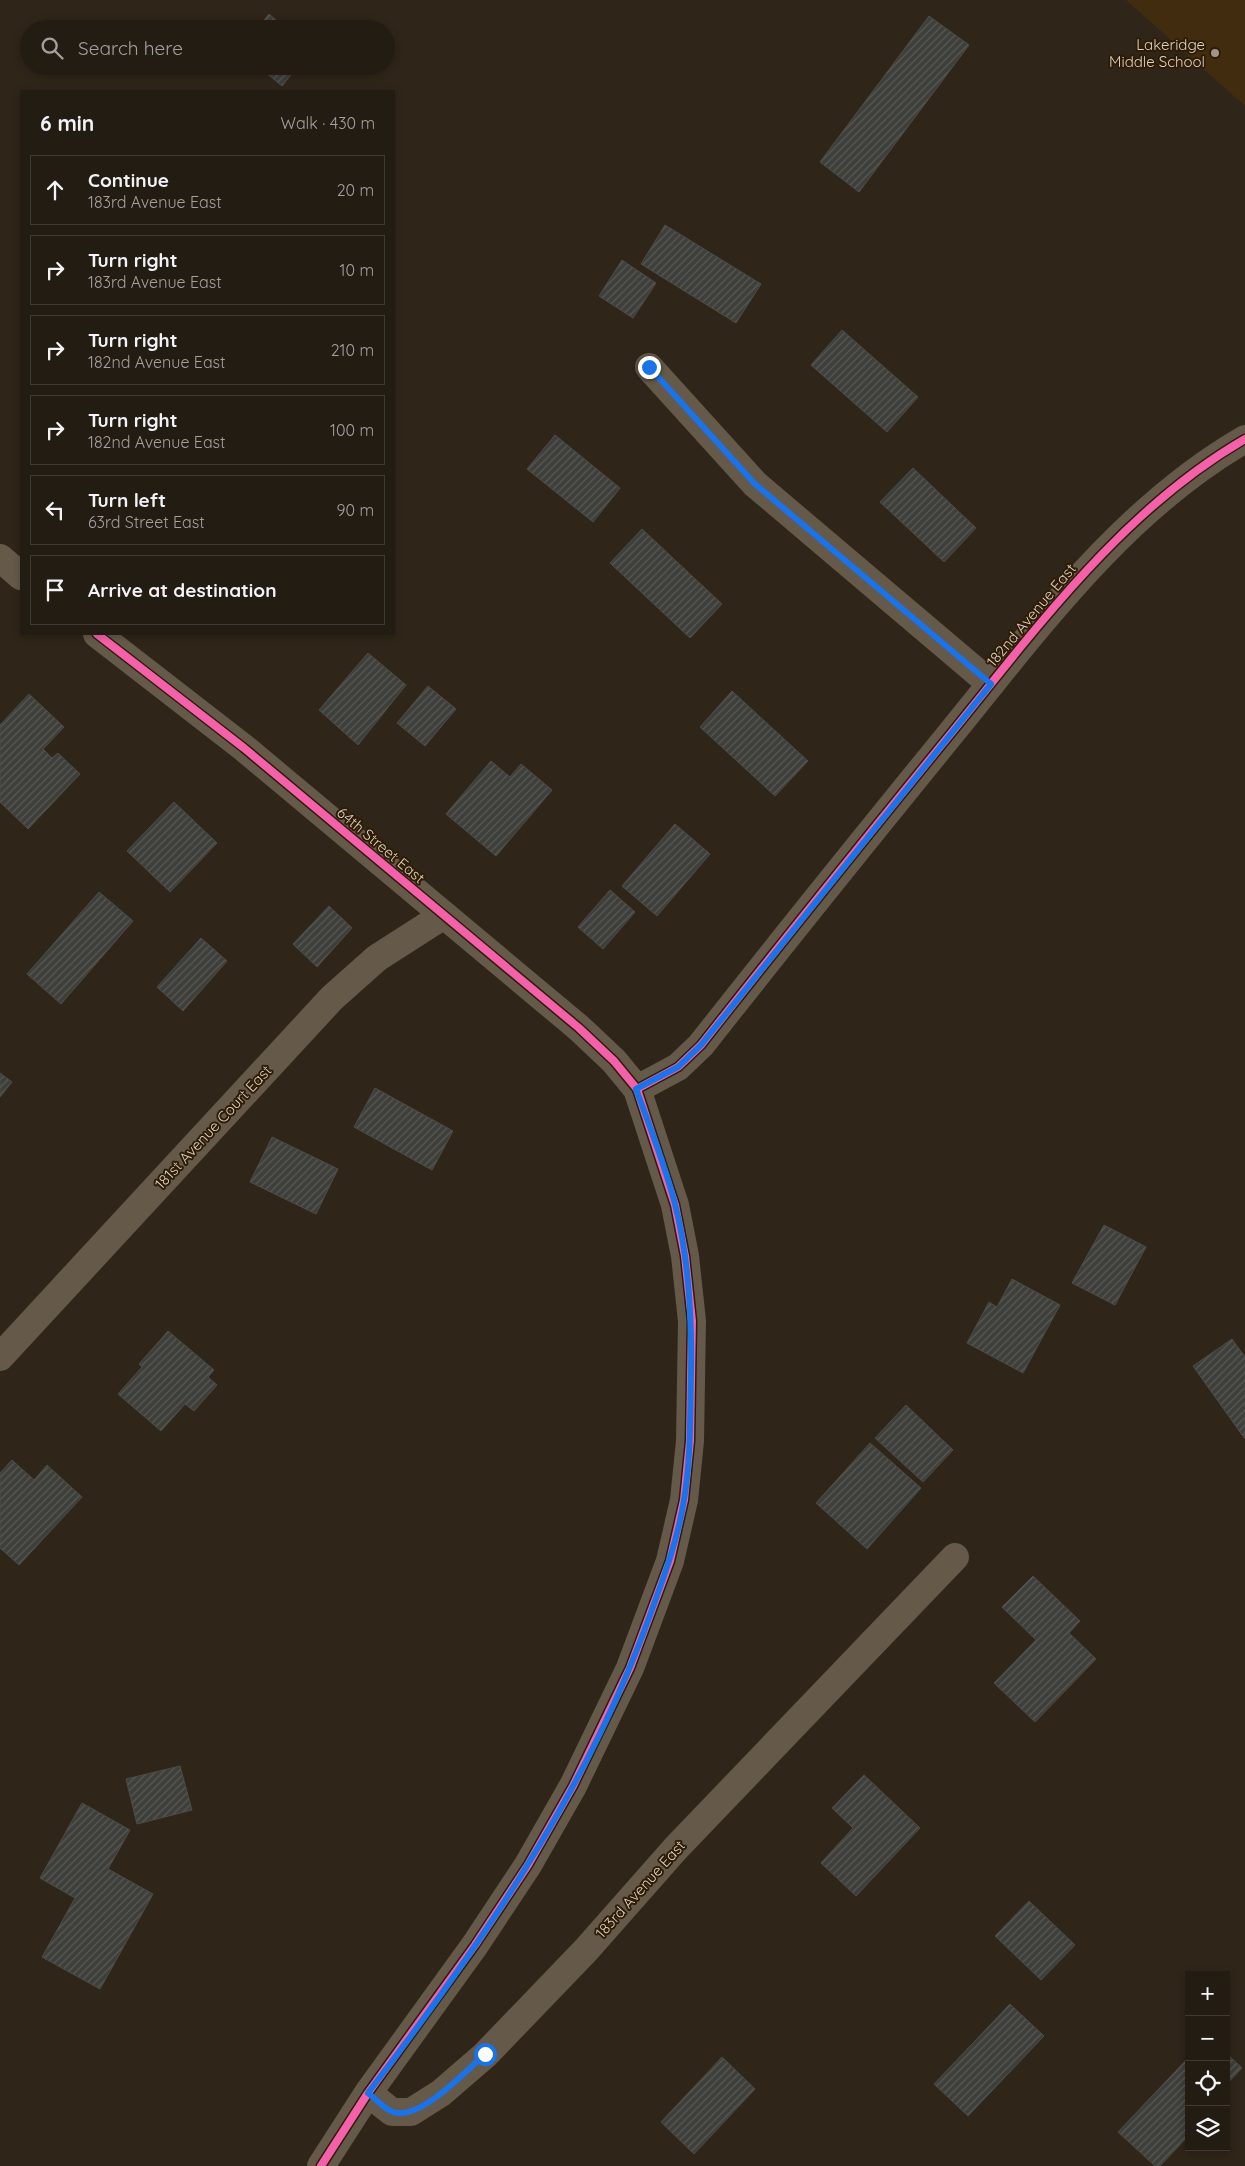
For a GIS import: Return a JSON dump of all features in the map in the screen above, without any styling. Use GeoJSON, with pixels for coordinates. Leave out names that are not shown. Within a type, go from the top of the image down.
{"type":"FeatureCollection","features":[{"type":"Feature","properties":{"kind":"street"},"geometry":{"type":"LineString","coordinates":[[649,367],[755,484],[991,684]]}},
{"type":"Feature","properties":{"kind":"street","name":"182nd Avenue East"},"geometry":{"type":"LineString","coordinates":[[636,1089],[678,1067],[701,1045],[991,684],[1092,564],[1153,504],[1226,450],[1245,439]]}},
{"type":"Feature","properties":{"kind":"street"},"geometry":{"type":"LineString","coordinates":[[0,558],[20,575]]}},
{"type":"Feature","properties":{"kind":"street","name":"64th Street East"},"geometry":{"type":"LineString","coordinates":[[97,635],[244,748],[579,1028],[614,1061],[636,1089]]}},
{"type":"Feature","properties":{"kind":"street","name":"181st Avenue Court East"},"geometry":{"type":"LineString","coordinates":[[0,1357],[332,998],[377,958],[444,915]]}},
{"type":"Feature","properties":{"kind":"street"},"geometry":{"type":"LineString","coordinates":[[321,2166],[368,2093],[481,1937],[528,1865],[573,1786],[630,1668],[670,1561],[684,1500],[690,1441],[692,1321],[685,1256],[675,1205],[636,1089]]}},
{"type":"Feature","properties":{"kind":"street","name":"183rd Avenue East"},"geometry":{"type":"LineString","coordinates":[[368,2093],[392,2112],[411,2112],[441,2093],[485,2054],[586,1950],[676,1848],[955,1557]]}},
{"type":"Feature","properties":{"kind":"shaded area","name":"Lakeridge Middle School"},"geometry":{"type":"Polygon","coordinates":[[[1126,0],[1245,0],[1245,106],[1126,0]]]}},
{"type":"Feature","properties":{"kind":"building"},"geometry":{"type":"Polygon","coordinates":[[[269,14],[276,20],[264,20],[269,14]]]}},
{"type":"Feature","properties":{"kind":"building"},"geometry":{"type":"Polygon","coordinates":[[[929,16],[969,45],[859,192],[820,162],[929,16]]]}},
{"type":"Feature","properties":{"kind":"building"},"geometry":{"type":"Polygon","coordinates":[[[269,75],[291,75],[282,86],[269,75]]]}},
{"type":"Feature","properties":{"kind":"building"},"geometry":{"type":"Polygon","coordinates":[[[665,225],[761,284],[736,323],[641,264],[665,225]]]}},
{"type":"Feature","properties":{"kind":"building"},"geometry":{"type":"Polygon","coordinates":[[[622,260],[656,283],[633,318],[599,296],[622,260]]]}},
{"type":"Feature","properties":{"kind":"building"},"geometry":{"type":"Polygon","coordinates":[[[842,330],[918,397],[887,432],[811,365],[842,330]]]}},
{"type":"Feature","properties":{"kind":"building"},"geometry":{"type":"Polygon","coordinates":[[[555,435],[620,488],[593,522],[527,469],[555,435]]]}},
{"type":"Feature","properties":{"kind":"building"},"geometry":{"type":"Polygon","coordinates":[[[913,468],[976,528],[944,562],[880,502],[913,468]]]}},
{"type":"Feature","properties":{"kind":"building"},"geometry":{"type":"Polygon","coordinates":[[[642,529],[722,604],[690,638],[610,563],[642,529]]]}},
{"type":"Feature","properties":{"kind":"building"},"geometry":{"type":"Polygon","coordinates":[[[368,653],[406,685],[358,745],[319,710],[368,653]]]}},
{"type":"Feature","properties":{"kind":"building"},"geometry":{"type":"Polygon","coordinates":[[[428,686],[456,709],[425,746],[397,723],[428,686]]]}},
{"type":"Feature","properties":{"kind":"building"},"geometry":{"type":"Polygon","coordinates":[[[732,691],[808,761],[775,796],[700,727],[732,691]]]}},
{"type":"Feature","properties":{"kind":"building"},"geometry":{"type":"Polygon","coordinates":[[[29,694],[64,727],[43,749],[52,758],[58,753],[80,774],[28,829],[0,802],[0,725],[29,694]]]}},
{"type":"Feature","properties":{"kind":"building"},"geometry":{"type":"Polygon","coordinates":[[[491,761],[510,777],[521,764],[552,790],[496,856],[446,814],[491,761]]]}},
{"type":"Feature","properties":{"kind":"building"},"geometry":{"type":"Polygon","coordinates":[[[174,802],[217,843],[170,892],[127,851],[174,802]]]}},
{"type":"Feature","properties":{"kind":"building"},"geometry":{"type":"Polygon","coordinates":[[[675,824],[710,854],[657,916],[622,886],[675,824]]]}},
{"type":"Feature","properties":{"kind":"building"},"geometry":{"type":"Polygon","coordinates":[[[610,890],[635,912],[603,949],[578,927],[610,890]]]}},
{"type":"Feature","properties":{"kind":"building"},"geometry":{"type":"Polygon","coordinates":[[[99,892],[133,921],[61,1004],[27,974],[99,892]]]}},
{"type":"Feature","properties":{"kind":"building"},"geometry":{"type":"Polygon","coordinates":[[[329,906],[352,928],[317,967],[293,944],[329,906]]]}},
{"type":"Feature","properties":{"kind":"building"},"geometry":{"type":"Polygon","coordinates":[[[201,938],[227,961],[183,1011],[157,987],[201,938]]]}},
{"type":"Feature","properties":{"kind":"building"},"geometry":{"type":"Polygon","coordinates":[[[0,1073],[12,1082],[0,1097],[0,1073]]]}},
{"type":"Feature","properties":{"kind":"building"},"geometry":{"type":"Polygon","coordinates":[[[375,1088],[453,1131],[432,1170],[354,1127],[375,1088]]]}},
{"type":"Feature","properties":{"kind":"building"},"geometry":{"type":"Polygon","coordinates":[[[272,1137],[338,1169],[316,1214],[250,1182],[272,1137]]]}},
{"type":"Feature","properties":{"kind":"building"},"geometry":{"type":"Polygon","coordinates":[[[1104,1225],[1146,1247],[1115,1305],[1072,1283],[1104,1225]]]}},
{"type":"Feature","properties":{"kind":"building"},"geometry":{"type":"Polygon","coordinates":[[[1012,1279],[1060,1305],[1023,1373],[967,1343],[989,1302],[997,1307],[1012,1279]]]}},
{"type":"Feature","properties":{"kind":"building"},"geometry":{"type":"Polygon","coordinates":[[[168,1331],[214,1370],[208,1377],[217,1385],[194,1411],[185,1404],[161,1431],[118,1394],[142,1367],[139,1364],[168,1331]]]}},
{"type":"Feature","properties":{"kind":"building"},"geometry":{"type":"Polygon","coordinates":[[[1232,1339],[1245,1357],[1245,1439],[1193,1366],[1232,1339]]]}},
{"type":"Feature","properties":{"kind":"building"},"geometry":{"type":"Polygon","coordinates":[[[906,1405],[953,1450],[923,1482],[875,1438],[906,1405]]]}},
{"type":"Feature","properties":{"kind":"building"},"geometry":{"type":"Polygon","coordinates":[[[870,1443],[921,1488],[867,1549],[816,1503],[870,1443]]]}},
{"type":"Feature","properties":{"kind":"building"},"geometry":{"type":"Polygon","coordinates":[[[12,1460],[34,1480],[47,1465],[82,1497],[19,1565],[0,1548],[0,1473],[12,1460]]]}},
{"type":"Feature","properties":{"kind":"building"},"geometry":{"type":"Polygon","coordinates":[[[1033,1576],[1080,1621],[1069,1633],[1096,1659],[1035,1722],[994,1683],[1036,1640],[1002,1607],[1033,1576]]]}},
{"type":"Feature","properties":{"kind":"building"},"geometry":{"type":"Polygon","coordinates":[[[180,1766],[192,1810],[137,1824],[126,1779],[180,1766]]]}},
{"type":"Feature","properties":{"kind":"building"},"geometry":{"type":"Polygon","coordinates":[[[864,1775],[920,1828],[856,1896],[821,1863],[853,1828],[832,1808],[864,1775]]]}},
{"type":"Feature","properties":{"kind":"building"},"geometry":{"type":"Polygon","coordinates":[[[82,1803],[130,1830],[108,1869],[153,1894],[100,1989],[42,1957],[75,1898],[40,1878],[82,1803]]]}},
{"type":"Feature","properties":{"kind":"building"},"geometry":{"type":"Polygon","coordinates":[[[1029,1901],[1075,1945],[1041,1980],[995,1936],[1029,1901]]]}},
{"type":"Feature","properties":{"kind":"building"},"geometry":{"type":"Polygon","coordinates":[[[1010,2004],[1044,2036],[968,2116],[934,2084],[1010,2004]]]}},
{"type":"Feature","properties":{"kind":"building"},"geometry":{"type":"Polygon","coordinates":[[[722,2057],[755,2089],[694,2154],[661,2122],[722,2057]]]}},
{"type":"Feature","properties":{"kind":"building"},"geometry":{"type":"Polygon","coordinates":[[[1230,2057],[1242,2068],[1230,2081],[1230,2057]]]}},
{"type":"Feature","properties":{"kind":"building"},"geometry":{"type":"Polygon","coordinates":[[[1185,2061],[1185,2139],[1160,2166],[1155,2166],[1118,2132],[1185,2061]]]}},
{"type":"Feature","properties":{"kind":"cycle path"},"geometry":{"type":"LineString","coordinates":[[637,1089],[678,1067],[701,1045],[1014,655],[1083,574],[1159,500],[1201,468],[1245,439]]}},
{"type":"Feature","properties":{"kind":"cycle path"},"geometry":{"type":"LineString","coordinates":[[98,635],[244,748],[579,1028],[614,1061],[637,1089],[675,1205],[685,1256],[692,1321],[690,1441],[684,1500],[670,1561],[630,1668],[573,1786],[528,1865],[475,1945],[368,2093],[321,2166]]}},
{"type":"Feature","properties":{"kind":"place","name":"Lakeridge Middle School"},"geometry":{"type":"Point","coordinates":[1215,53]}},
{"type":"Feature","properties":{"kind":"route"},"geometry":{"type":"LineString","coordinates":[[485,2054],[441,2093],[411,2112],[392,2112],[368,2093],[402,2049],[475,1945],[528,1865],[573,1786],[630,1668],[670,1561],[684,1500],[690,1441],[692,1321],[685,1256],[675,1205],[662,1160],[636,1089],[678,1067],[701,1045],[797,922],[991,684],[755,484],[649,367]]}}]}
